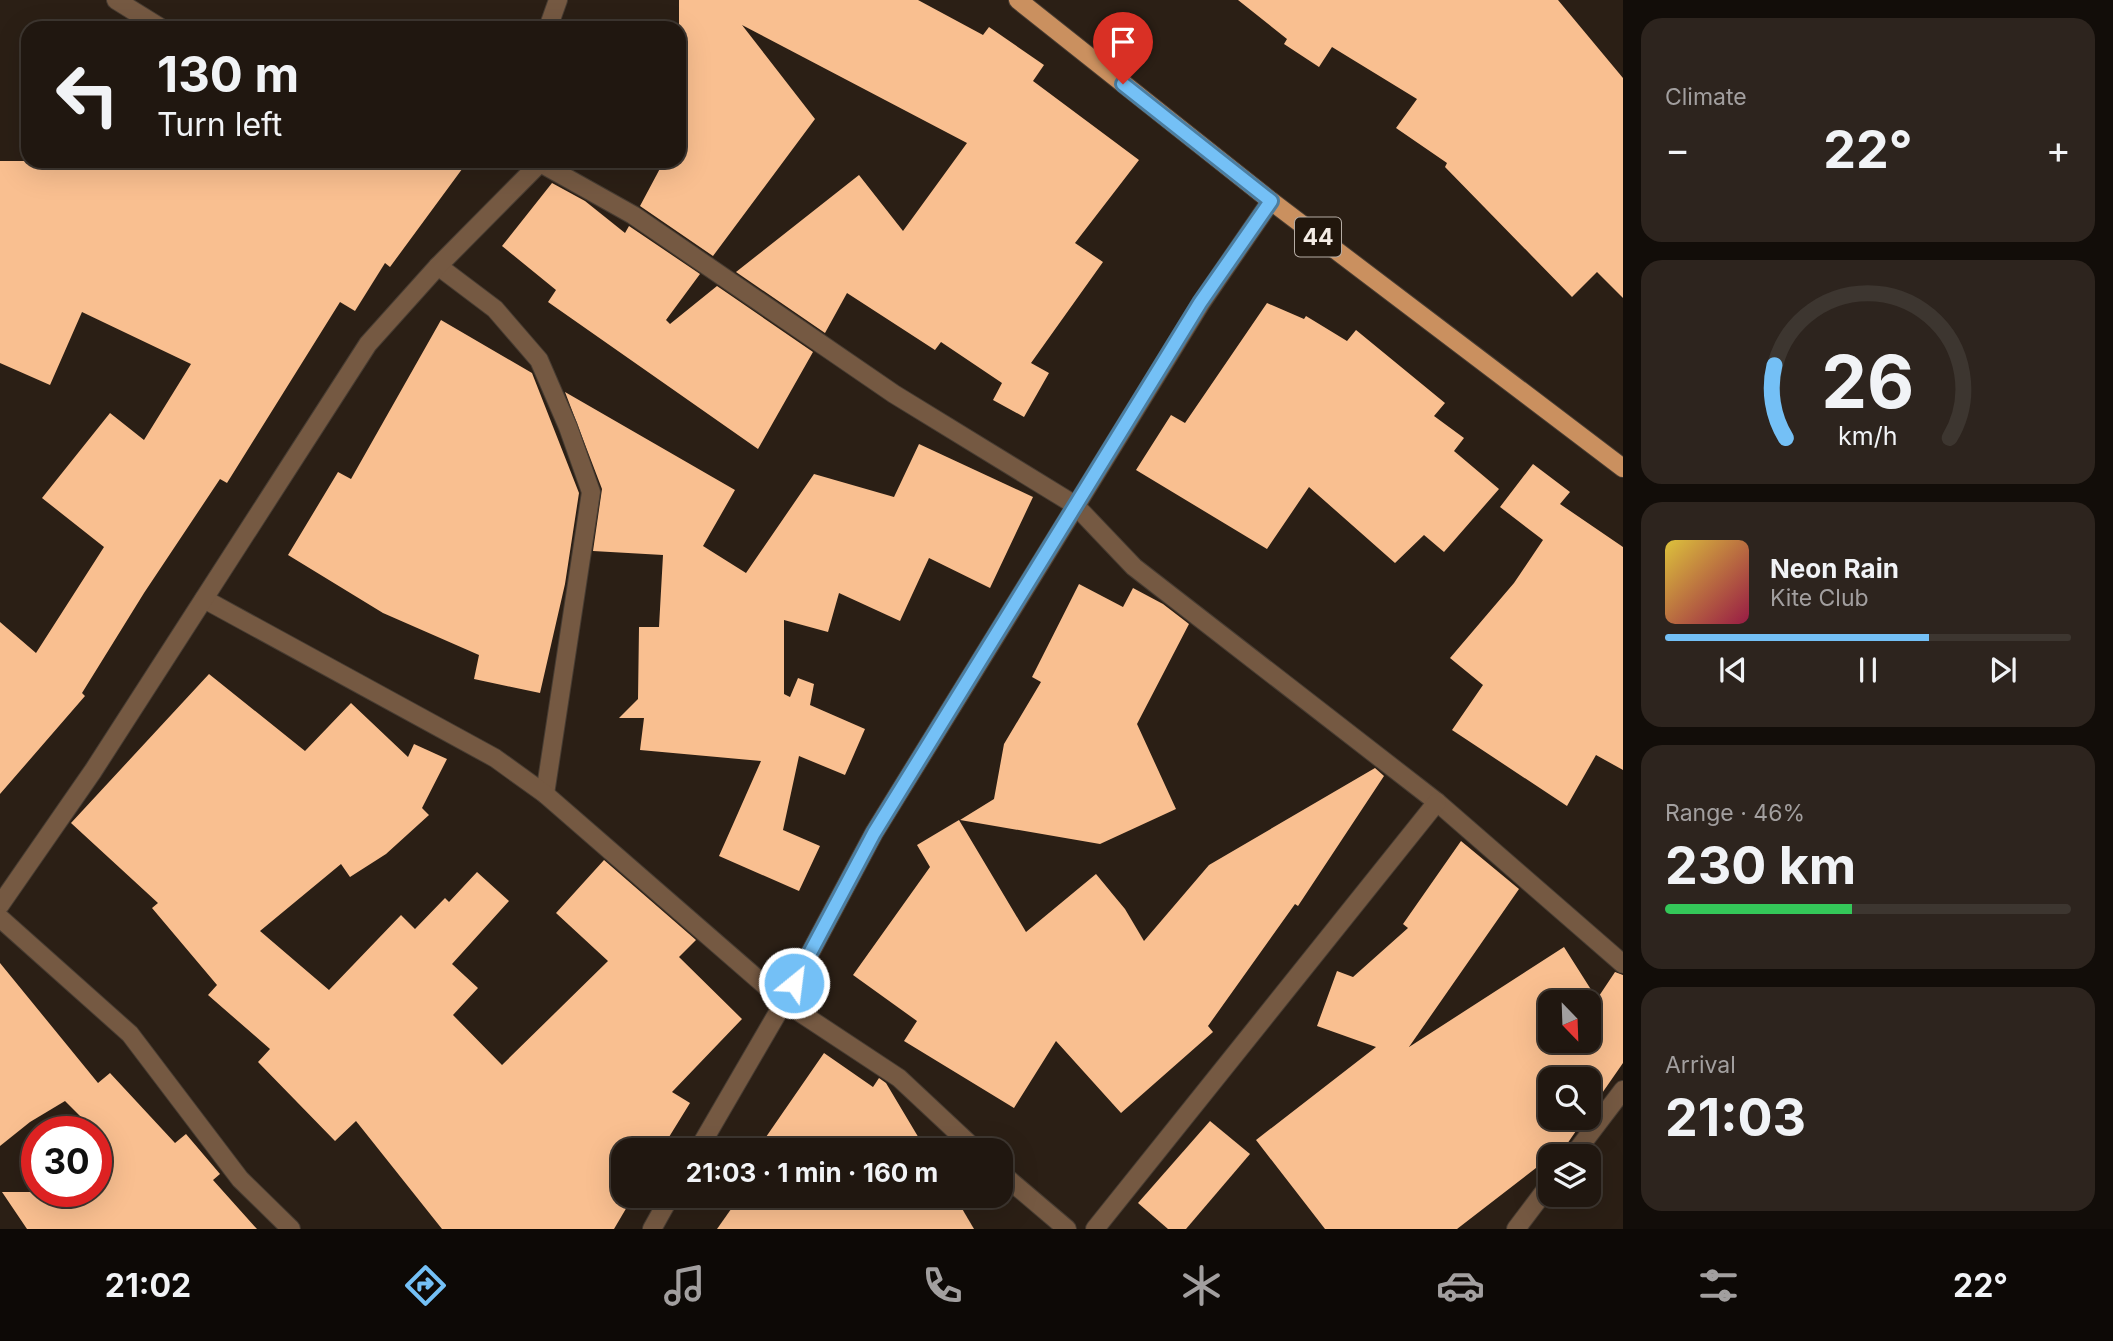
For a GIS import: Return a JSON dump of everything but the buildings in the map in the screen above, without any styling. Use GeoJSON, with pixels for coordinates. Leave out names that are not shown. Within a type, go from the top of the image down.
{"type":"FeatureCollection","features":[{"type":"Feature","properties":{"kind":"main road","name":"44"},"geometry":{"type":"LineString","coordinates":[[1017,0],[1271,201],[1623,468]]}},
{"type":"Feature","properties":{"kind":"street"},"geometry":{"type":"LineString","coordinates":[[116,0],[149,21]]}},
{"type":"Feature","properties":{"kind":"street"},"geometry":{"type":"LineString","coordinates":[[550,21],[558,0]]}},
{"type":"Feature","properties":{"kind":"street"},"geometry":{"type":"LineString","coordinates":[[0,905],[204,600],[368,344],[438,265],[536,168]]}},
{"type":"Feature","properties":{"kind":"street"},"geometry":{"type":"LineString","coordinates":[[552,168],[633,215],[894,394],[1075,505],[1134,567],[1437,802],[1623,964]]}},
{"type":"Feature","properties":{"kind":"street"},"geometry":{"type":"LineString","coordinates":[[705,1138],[784,1002],[874,833],[1200,303],[1271,201]]}},
{"type":"Feature","properties":{"kind":"street"},"geometry":{"type":"LineString","coordinates":[[438,265],[495,309],[539,360],[568,427],[591,492],[545,794]]}},
{"type":"Feature","properties":{"kind":"street"},"geometry":{"type":"LineString","coordinates":[[204,600],[495,758],[545,794],[784,1002],[899,1079],[962,1138]]}},
{"type":"Feature","properties":{"kind":"street"},"geometry":{"type":"LineString","coordinates":[[1095,1229],[1437,802]]}},
{"type":"Feature","properties":{"kind":"street"},"geometry":{"type":"LineString","coordinates":[[0,918],[130,1034],[240,1180],[291,1229]]}},
{"type":"Feature","properties":{"kind":"street"},"geometry":{"type":"LineString","coordinates":[[1582,1144],[1623,1090]]}},
{"type":"Feature","properties":{"kind":"street"},"geometry":{"type":"LineString","coordinates":[[1013,1183],[1067,1229]]}},
{"type":"Feature","properties":{"kind":"street"},"geometry":{"type":"LineString","coordinates":[[1516,1229],[1538,1200]]}},
{"type":"Feature","properties":{"kind":"street"},"geometry":{"type":"LineString","coordinates":[[652,1229],[664,1208]]}},
{"type":"Feature","properties":{"kind":"route"},"geometry":{"type":"LineString","coordinates":[[794,983],[874,833],[1200,303],[1271,201],[1123,84]]}}]}
